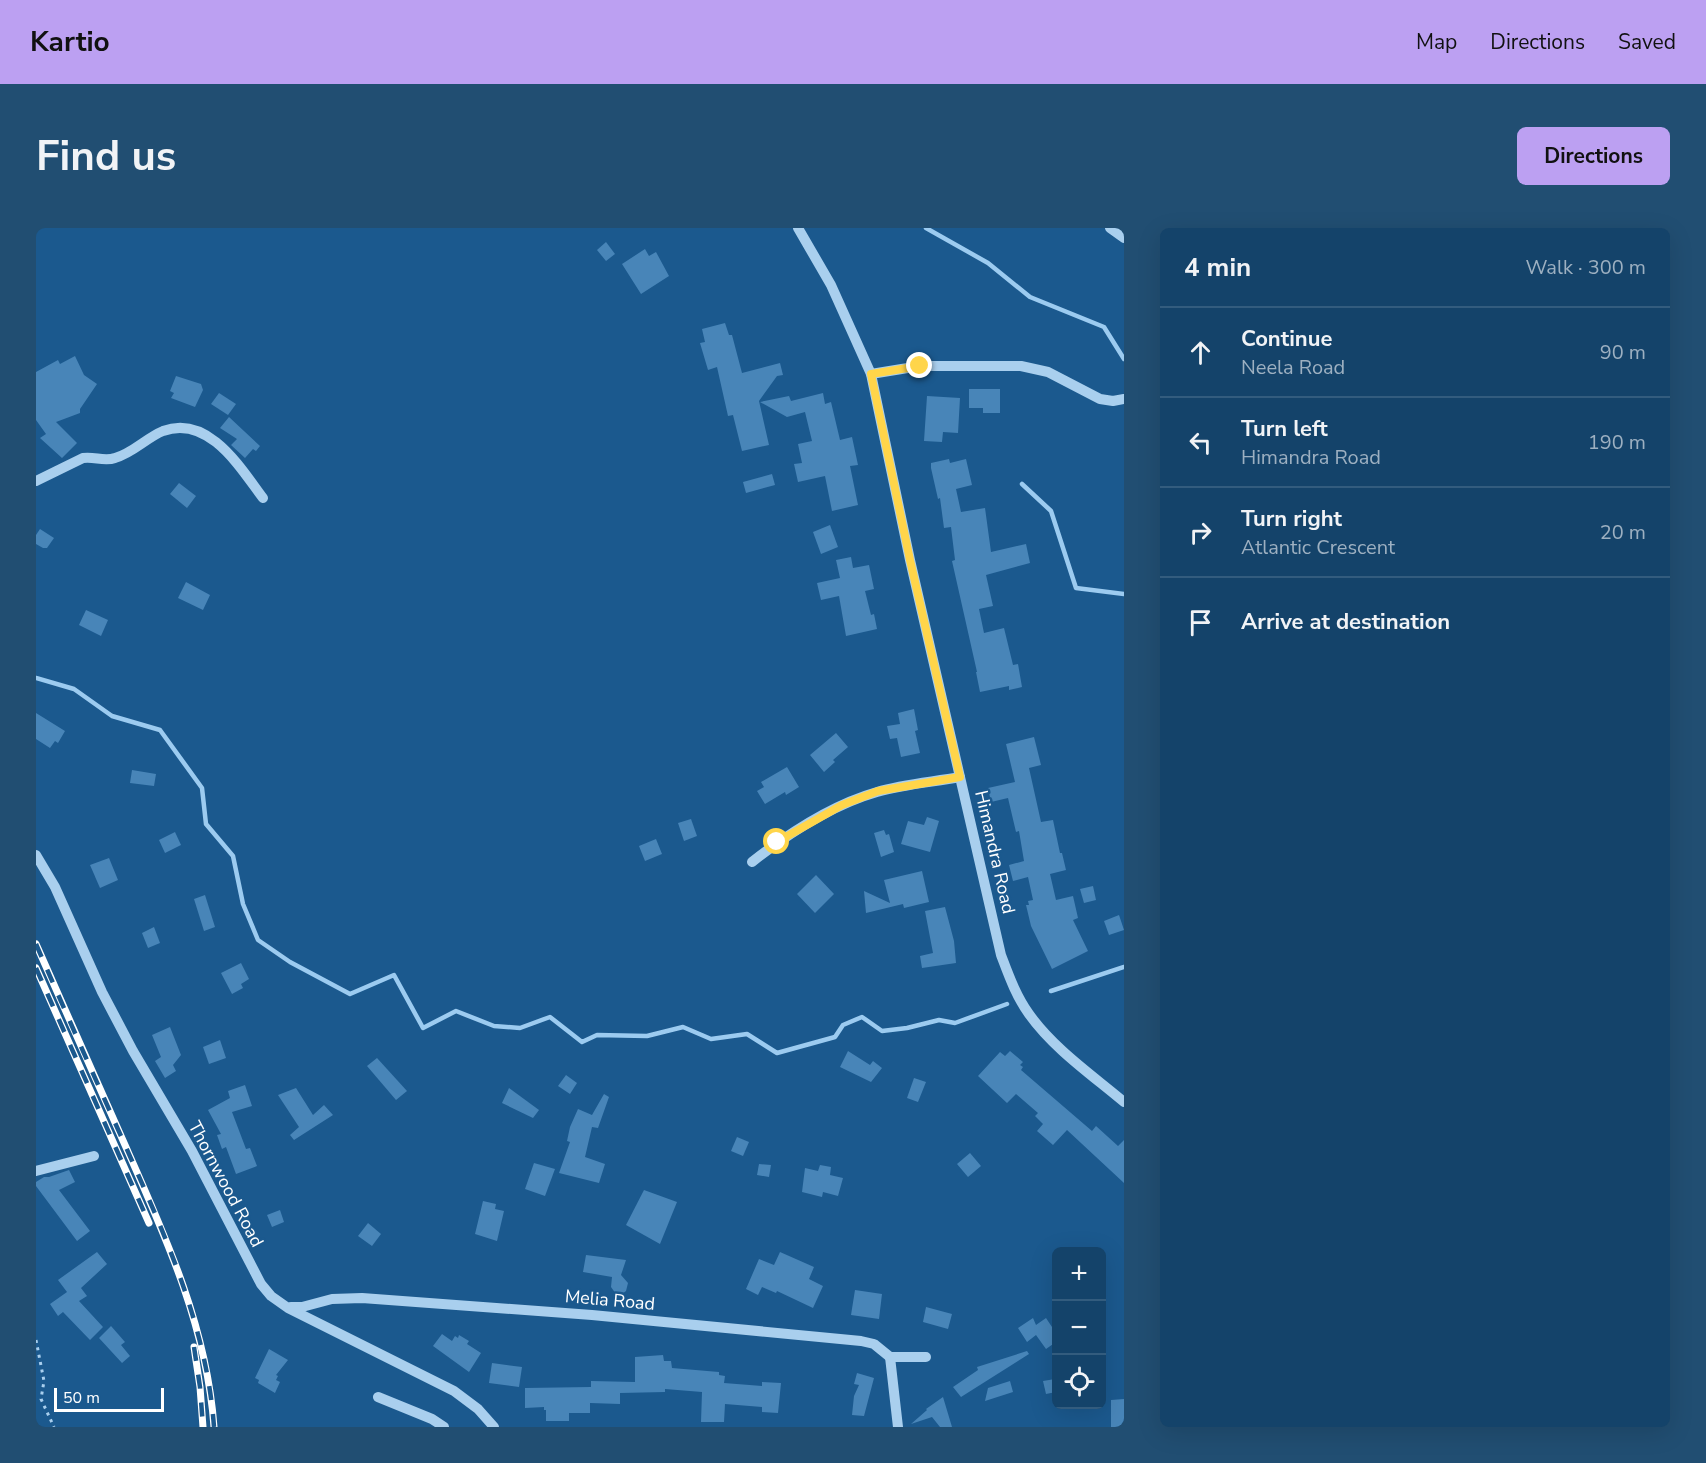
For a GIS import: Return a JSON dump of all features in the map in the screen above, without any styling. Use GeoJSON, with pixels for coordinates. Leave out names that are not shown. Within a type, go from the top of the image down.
{"type":"FeatureCollection","features":[{"type":"Feature","properties":{"kind":"street","name":"Himandra Road"},"geometry":{"type":"LineString","coordinates":[[798,228],[831,285],[871,374],[910,560],[1001,956],[1011,984],[1029,1014],[1051,1040],[1124,1102]]}},
{"type":"Feature","properties":{"kind":"street"},"geometry":{"type":"LineString","coordinates":[[1110,228],[1124,238]]}},
{"type":"Feature","properties":{"kind":"street"},"geometry":{"type":"LineString","coordinates":[[871,374],[920,366],[1021,366],[1048,372],[1100,399],[1113,401],[1124,399]]}},
{"type":"Feature","properties":{"kind":"street"},"geometry":{"type":"LineString","coordinates":[[36,481],[89,457],[108,460],[116,458],[162,432],[172,429],[193,430],[207,435],[230,454],[263,498]]}},
{"type":"Feature","properties":{"kind":"street"},"geometry":{"type":"LineString","coordinates":[[752,862],[777,842],[842,805],[878,791],[960,777]]}},
{"type":"Feature","properties":{"kind":"street","name":"Thornwood Road"},"geometry":{"type":"LineString","coordinates":[[36,855],[55,887],[102,992],[133,1051],[192,1150],[261,1284],[271,1296],[288,1308],[454,1391],[478,1409],[494,1427]]}},
{"type":"Feature","properties":{"kind":"street"},"geometry":{"type":"LineString","coordinates":[[36,1171],[93,1156]]}},
{"type":"Feature","properties":{"kind":"street","name":"Melia Road"},"geometry":{"type":"LineString","coordinates":[[288,1308],[302,1307],[332,1299],[362,1298],[592,1315],[861,1341],[874,1344],[890,1357],[926,1358]]}},
{"type":"Feature","properties":{"kind":"street"},"geometry":{"type":"LineString","coordinates":[[890,1357],[898,1427]]}},
{"type":"Feature","properties":{"kind":"street"},"geometry":{"type":"LineString","coordinates":[[378,1397],[432,1419],[444,1427]]}},
{"type":"Feature","properties":{"kind":"path"},"geometry":{"type":"LineString","coordinates":[[36,1340],[39,1367],[44,1381],[41,1399],[54,1427]]}},
{"type":"Feature","properties":{"kind":"building"},"geometry":{"type":"Polygon","coordinates":[[[606,242],[615,254],[606,261],[597,250],[606,242]]]}},
{"type":"Feature","properties":{"kind":"building"},"geometry":{"type":"Polygon","coordinates":[[[645,249],[649,256],[656,252],[669,276],[641,294],[622,264],[645,249]]]}},
{"type":"Feature","properties":{"kind":"building"},"geometry":{"type":"Polygon","coordinates":[[[725,323],[729,335],[732,335],[742,373],[780,363],[783,375],[777,376],[759,401],[769,445],[742,451],[733,415],[728,416],[717,367],[708,370],[700,343],[705,342],[702,329],[725,323]]]}},
{"type":"Feature","properties":{"kind":"building"},"geometry":{"type":"Polygon","coordinates":[[[75,356],[84,375],[97,384],[80,409],[80,413],[56,422],[77,443],[62,458],[40,438],[46,434],[36,420],[36,372],[58,360],[60,364],[75,356]]]}},
{"type":"Feature","properties":{"kind":"building"},"geometry":{"type":"Polygon","coordinates":[[[176,376],[201,384],[203,390],[195,407],[171,398],[174,393],[170,391],[176,376]]]}},
{"type":"Feature","properties":{"kind":"building"},"geometry":{"type":"Polygon","coordinates":[[[969,389],[1000,389],[1000,413],[983,413],[983,408],[969,408],[969,389]]]}},
{"type":"Feature","properties":{"kind":"building"},"geometry":{"type":"Polygon","coordinates":[[[219,393],[236,404],[228,415],[211,404],[219,393]]]}},
{"type":"Feature","properties":{"kind":"building"},"geometry":{"type":"Polygon","coordinates":[[[823,393],[825,404],[831,402],[840,440],[852,437],[858,465],[850,466],[858,505],[832,511],[825,476],[798,482],[794,464],[802,463],[798,444],[812,441],[805,412],[787,417],[760,402],[789,396],[791,401],[823,393]]]}},
{"type":"Feature","properties":{"kind":"building"},"geometry":{"type":"Polygon","coordinates":[[[927,396],[960,398],[958,433],[943,432],[942,442],[924,441],[927,396]]]}},
{"type":"Feature","properties":{"kind":"building"},"geometry":{"type":"Polygon","coordinates":[[[229,417],[260,446],[256,451],[253,449],[245,458],[231,445],[237,439],[220,428],[229,417]]]}},
{"type":"Feature","properties":{"kind":"building"},"geometry":{"type":"Polygon","coordinates":[[[949,459],[950,463],[966,459],[972,485],[956,489],[961,512],[985,508],[991,552],[1026,544],[1030,563],[986,575],[993,606],[979,609],[984,633],[1004,628],[1013,665],[1018,664],[1022,687],[1009,690],[1009,686],[980,692],[952,561],[955,560],[951,527],[944,528],[940,498],[938,499],[931,468],[931,463],[949,459]]]}},
{"type":"Feature","properties":{"kind":"building"},"geometry":{"type":"Polygon","coordinates":[[[772,474],[775,485],[746,493],[743,482],[772,474]]]}},
{"type":"Feature","properties":{"kind":"building"},"geometry":{"type":"Polygon","coordinates":[[[179,483],[196,496],[187,508],[170,494],[179,483]]]}},
{"type":"Feature","properties":{"kind":"building"},"geometry":{"type":"Polygon","coordinates":[[[830,525],[838,547],[821,554],[813,532],[830,525]]]}},
{"type":"Feature","properties":{"kind":"building"},"geometry":{"type":"Polygon","coordinates":[[[40,529],[54,538],[47,548],[36,544],[36,535],[40,529]]]}},
{"type":"Feature","properties":{"kind":"building"},"geometry":{"type":"Polygon","coordinates":[[[851,557],[853,568],[869,565],[874,589],[865,591],[877,629],[846,636],[839,596],[821,600],[817,583],[840,578],[836,560],[851,557]]]}},
{"type":"Feature","properties":{"kind":"building"},"geometry":{"type":"Polygon","coordinates":[[[186,582],[210,595],[203,610],[178,598],[186,582]]]}},
{"type":"Feature","properties":{"kind":"building"},"geometry":{"type":"Polygon","coordinates":[[[86,610],[108,620],[101,636],[79,625],[86,610]]]}},
{"type":"Feature","properties":{"kind":"building"},"geometry":{"type":"Polygon","coordinates":[[[914,709],[918,730],[915,731],[920,753],[901,757],[897,738],[890,739],[887,726],[900,724],[898,713],[914,709]]]}},
{"type":"Feature","properties":{"kind":"building"},"geometry":{"type":"Polygon","coordinates":[[[36,713],[65,731],[58,743],[55,741],[50,748],[36,739],[36,713]]]}},
{"type":"Feature","properties":{"kind":"building"},"geometry":{"type":"Polygon","coordinates":[[[836,733],[848,747],[833,760],[835,762],[824,772],[810,755],[836,733]]]}},
{"type":"Feature","properties":{"kind":"building"},"geometry":{"type":"Polygon","coordinates":[[[1034,737],[1041,765],[1029,768],[1041,822],[1053,820],[1066,870],[1050,874],[1056,900],[1073,896],[1078,918],[1073,920],[1088,951],[1052,969],[1031,926],[1026,905],[1029,905],[1028,901],[1033,900],[1028,877],[1013,881],[1009,865],[1024,861],[1019,831],[1016,832],[1008,798],[991,802],[988,788],[1015,782],[1006,744],[1034,737]]]}},
{"type":"Feature","properties":{"kind":"building"},"geometry":{"type":"Polygon","coordinates":[[[787,767],[799,787],[765,804],[757,791],[764,787],[761,782],[787,767]]]}},
{"type":"Feature","properties":{"kind":"building"},"geometry":{"type":"Polygon","coordinates":[[[132,770],[156,774],[154,786],[130,783],[132,770]]]}},
{"type":"Feature","properties":{"kind":"building"},"geometry":{"type":"Polygon","coordinates":[[[927,817],[939,821],[930,852],[901,844],[908,821],[924,825],[927,817]]]}},
{"type":"Feature","properties":{"kind":"building"},"geometry":{"type":"Polygon","coordinates":[[[691,819],[697,836],[684,841],[678,823],[691,819]]]}},
{"type":"Feature","properties":{"kind":"building"},"geometry":{"type":"Polygon","coordinates":[[[884,830],[886,835],[889,834],[894,852],[881,857],[874,833],[884,830]]]}},
{"type":"Feature","properties":{"kind":"building"},"geometry":{"type":"Polygon","coordinates":[[[175,832],[181,845],[165,853],[159,840],[175,832]]]}},
{"type":"Feature","properties":{"kind":"building"},"geometry":{"type":"Polygon","coordinates":[[[656,839],[662,854],[645,861],[639,846],[656,839]]]}},
{"type":"Feature","properties":{"kind":"building"},"geometry":{"type":"Polygon","coordinates":[[[109,858],[118,880],[100,888],[90,865],[109,858]]]}},
{"type":"Feature","properties":{"kind":"building"},"geometry":{"type":"Polygon","coordinates":[[[922,871],[929,902],[904,908],[903,904],[866,913],[864,891],[890,903],[884,880],[922,871]]]}},
{"type":"Feature","properties":{"kind":"building"},"geometry":{"type":"Polygon","coordinates":[[[816,875],[834,894],[815,913],[797,894],[816,875]]]}},
{"type":"Feature","properties":{"kind":"building"},"geometry":{"type":"Polygon","coordinates":[[[1093,886],[1096,900],[1084,903],[1080,889],[1093,886]]]}},
{"type":"Feature","properties":{"kind":"building"},"geometry":{"type":"Polygon","coordinates":[[[205,895],[215,927],[204,931],[194,899],[205,895]]]}},
{"type":"Feature","properties":{"kind":"building"},"geometry":{"type":"Polygon","coordinates":[[[945,907],[954,941],[956,963],[922,968],[920,956],[933,953],[925,911],[945,907]]]}},
{"type":"Feature","properties":{"kind":"building"},"geometry":{"type":"Polygon","coordinates":[[[1119,915],[1124,930],[1109,935],[1104,921],[1119,915]]]}},
{"type":"Feature","properties":{"kind":"building"},"geometry":{"type":"Polygon","coordinates":[[[154,927],[160,943],[148,948],[142,933],[154,927]]]}},
{"type":"Feature","properties":{"kind":"building"},"geometry":{"type":"Polygon","coordinates":[[[241,963],[249,979],[241,984],[243,988],[232,994],[221,973],[241,963]]]}},
{"type":"Feature","properties":{"kind":"building"},"geometry":{"type":"Polygon","coordinates":[[[170,1027],[181,1055],[173,1065],[176,1071],[165,1078],[155,1061],[161,1057],[152,1035],[170,1027]]]}},
{"type":"Feature","properties":{"kind":"building"},"geometry":{"type":"Polygon","coordinates":[[[220,1040],[226,1058],[209,1064],[203,1047],[220,1040]]]}},
{"type":"Feature","properties":{"kind":"building"},"geometry":{"type":"Polygon","coordinates":[[[848,1051],[870,1065],[873,1061],[882,1068],[871,1082],[840,1067],[848,1051]]]}},
{"type":"Feature","properties":{"kind":"building"},"geometry":{"type":"Polygon","coordinates":[[[1010,1051],[1023,1062],[1020,1065],[1023,1067],[1021,1070],[1092,1131],[1096,1126],[1118,1146],[1124,1140],[1124,1183],[1067,1130],[1053,1145],[1037,1131],[1043,1124],[1035,1116],[1038,1113],[1016,1094],[1007,1103],[978,1076],[1000,1052],[1005,1056],[1010,1051]]]}},
{"type":"Feature","properties":{"kind":"building"},"geometry":{"type":"Polygon","coordinates":[[[377,1058],[407,1091],[396,1100],[367,1066],[377,1058]]]}},
{"type":"Feature","properties":{"kind":"building"},"geometry":{"type":"Polygon","coordinates":[[[566,1075],[577,1083],[570,1094],[558,1086],[566,1075]]]}},
{"type":"Feature","properties":{"kind":"building"},"geometry":{"type":"Polygon","coordinates":[[[914,1078],[926,1082],[918,1102],[907,1098],[914,1078]]]}},
{"type":"Feature","properties":{"kind":"building"},"geometry":{"type":"Polygon","coordinates":[[[245,1085],[252,1106],[232,1112],[246,1149],[250,1148],[257,1166],[236,1174],[226,1147],[222,1149],[217,1135],[221,1134],[208,1110],[230,1098],[228,1091],[245,1085]]]}},
{"type":"Feature","properties":{"kind":"building"},"geometry":{"type":"Polygon","coordinates":[[[296,1088],[313,1115],[324,1105],[333,1115],[294,1140],[290,1135],[299,1127],[278,1095],[296,1088]]]}},
{"type":"Feature","properties":{"kind":"building"},"geometry":{"type":"Polygon","coordinates":[[[509,1088],[539,1110],[533,1118],[502,1103],[509,1088]]]}},
{"type":"Feature","properties":{"kind":"building"},"geometry":{"type":"Polygon","coordinates":[[[604,1094],[609,1097],[598,1128],[592,1127],[585,1157],[605,1164],[599,1183],[559,1173],[570,1142],[567,1141],[570,1127],[578,1109],[592,1115],[604,1094]]]}},
{"type":"Feature","properties":{"kind":"building"},"geometry":{"type":"Polygon","coordinates":[[[737,1137],[749,1142],[743,1156],[731,1151],[737,1137]]]}},
{"type":"Feature","properties":{"kind":"building"},"geometry":{"type":"Polygon","coordinates":[[[970,1153],[981,1166],[968,1177],[957,1164],[970,1153]]]}},
{"type":"Feature","properties":{"kind":"building"},"geometry":{"type":"Polygon","coordinates":[[[534,1163],[555,1169],[545,1196],[525,1189],[534,1163]]]}},
{"type":"Feature","properties":{"kind":"building"},"geometry":{"type":"Polygon","coordinates":[[[759,1164],[771,1165],[769,1177],[757,1175],[759,1164]]]}},
{"type":"Feature","properties":{"kind":"building"},"geometry":{"type":"Polygon","coordinates":[[[820,1165],[831,1167],[830,1175],[843,1178],[838,1196],[823,1192],[822,1197],[802,1192],[805,1168],[818,1171],[820,1165]]]}},
{"type":"Feature","properties":{"kind":"building"},"geometry":{"type":"Polygon","coordinates":[[[69,1170],[75,1182],[59,1190],[90,1231],[77,1241],[36,1186],[36,1182],[44,1177],[69,1170]]]}},
{"type":"Feature","properties":{"kind":"building"},"geometry":{"type":"Polygon","coordinates":[[[644,1190],[677,1202],[660,1244],[626,1225],[644,1190]]]}},
{"type":"Feature","properties":{"kind":"building"},"geometry":{"type":"Polygon","coordinates":[[[483,1201],[496,1204],[495,1209],[504,1211],[497,1241],[475,1234],[483,1201]]]}},
{"type":"Feature","properties":{"kind":"building"},"geometry":{"type":"Polygon","coordinates":[[[280,1210],[284,1222],[272,1227],[267,1215],[280,1210]]]}},
{"type":"Feature","properties":{"kind":"building"},"geometry":{"type":"Polygon","coordinates":[[[368,1223],[381,1234],[372,1246],[358,1236],[368,1223]]]}},
{"type":"Feature","properties":{"kind":"building"},"geometry":{"type":"Polygon","coordinates":[[[97,1252],[107,1264],[81,1288],[87,1296],[79,1301],[103,1327],[90,1340],[63,1312],[58,1316],[50,1304],[67,1292],[58,1280],[97,1252]]]}},
{"type":"Feature","properties":{"kind":"building"},"geometry":{"type":"Polygon","coordinates":[[[780,1252],[814,1267],[809,1279],[823,1286],[813,1308],[777,1291],[776,1293],[762,1287],[758,1295],[746,1289],[759,1259],[774,1265],[780,1252]]]}},
{"type":"Feature","properties":{"kind":"building"},"geometry":{"type":"Polygon","coordinates":[[[586,1255],[626,1260],[621,1275],[628,1283],[626,1291],[616,1294],[611,1287],[612,1277],[583,1272],[586,1255]]]}},
{"type":"Feature","properties":{"kind":"building"},"geometry":{"type":"Polygon","coordinates":[[[855,1290],[882,1294],[879,1319],[851,1315],[855,1290]]]}},
{"type":"Feature","properties":{"kind":"building"},"geometry":{"type":"Polygon","coordinates":[[[926,1307],[952,1314],[948,1329],[923,1322],[926,1307]]]}},
{"type":"Feature","properties":{"kind":"building"},"geometry":{"type":"Polygon","coordinates":[[[1033,1318],[1036,1325],[1046,1318],[1052,1327],[1052,1345],[1046,1349],[1036,1335],[1027,1342],[1018,1328],[1033,1318]]]}},
{"type":"Feature","properties":{"kind":"building"},"geometry":{"type":"Polygon","coordinates":[[[111,1326],[125,1342],[121,1345],[130,1356],[122,1363],[99,1338],[111,1326]]]}},
{"type":"Feature","properties":{"kind":"building"},"geometry":{"type":"Polygon","coordinates":[[[442,1334],[452,1341],[455,1336],[458,1338],[459,1335],[469,1341],[467,1344],[481,1353],[469,1372],[433,1346],[442,1334]]]}},
{"type":"Feature","properties":{"kind":"building"},"geometry":{"type":"Polygon","coordinates":[[[269,1349],[288,1360],[276,1375],[278,1376],[276,1380],[280,1382],[275,1393],[258,1383],[259,1380],[255,1378],[269,1349]]]}},
{"type":"Feature","properties":{"kind":"building"},"geometry":{"type":"Polygon","coordinates":[[[1027,1351],[1029,1354],[961,1397],[953,1387],[978,1370],[977,1367],[1027,1351]]]}},
{"type":"Feature","properties":{"kind":"building"},"geometry":{"type":"Polygon","coordinates":[[[663,1355],[664,1361],[671,1361],[672,1368],[719,1372],[719,1375],[725,1376],[724,1383],[762,1386],[762,1382],[781,1383],[778,1413],[762,1412],[762,1407],[725,1404],[724,1422],[701,1422],[702,1392],[665,1389],[665,1392],[620,1393],[620,1404],[590,1403],[590,1413],[569,1413],[569,1421],[546,1421],[544,1407],[525,1408],[525,1388],[591,1387],[591,1381],[635,1382],[635,1357],[663,1355]]]}},
{"type":"Feature","properties":{"kind":"building"},"geometry":{"type":"Polygon","coordinates":[[[492,1363],[522,1367],[519,1387],[489,1383],[492,1363]]]}},
{"type":"Feature","properties":{"kind":"building"},"geometry":{"type":"Polygon","coordinates":[[[857,1373],[874,1378],[864,1416],[852,1415],[854,1396],[859,1385],[854,1384],[857,1373]]]}},
{"type":"Feature","properties":{"kind":"building"},"geometry":{"type":"Polygon","coordinates":[[[1052,1380],[1052,1393],[1046,1394],[1043,1381],[1052,1380]]]}},
{"type":"Feature","properties":{"kind":"building"},"geometry":{"type":"Polygon","coordinates":[[[1010,1381],[1013,1392],[985,1401],[988,1388],[1010,1381]]]}},
{"type":"Feature","properties":{"kind":"building"},"geometry":{"type":"Polygon","coordinates":[[[943,1397],[952,1427],[940,1427],[932,1417],[911,1424],[926,1409],[943,1397]]]}},
{"type":"Feature","properties":{"kind":"building"},"geometry":{"type":"Polygon","coordinates":[[[1124,1399],[1124,1427],[1111,1427],[1111,1400],[1124,1399]]]}},
{"type":"Feature","properties":{"kind":"waterway"},"geometry":{"type":"LineString","coordinates":[[926,228],[988,263],[1030,297],[1104,327],[1124,359]]}},
{"type":"Feature","properties":{"kind":"waterway"},"geometry":{"type":"LineString","coordinates":[[1022,484],[1051,511],[1076,588],[1124,594]]}},
{"type":"Feature","properties":{"kind":"waterway"},"geometry":{"type":"LineString","coordinates":[[36,678],[74,689],[112,716],[160,730],[202,788],[206,824],[233,856],[243,904],[258,940],[290,962],[350,994],[394,975],[423,1028],[456,1011],[494,1026],[520,1028],[550,1017],[582,1042],[597,1035],[647,1036],[683,1027],[711,1039],[747,1034],[777,1053],[835,1037],[843,1025],[862,1017],[882,1031],[939,1020],[955,1023],[1007,1004]]}},
{"type":"Feature","properties":{"kind":"waterway"},"geometry":{"type":"LineString","coordinates":[[1051,991],[1124,967]]}},
{"type":"Feature","properties":{"kind":"railway"},"geometry":{"type":"LineString","coordinates":[[36,944],[155,1213],[182,1282],[203,1353],[214,1427]]}},
{"type":"Feature","properties":{"kind":"railway"},"geometry":{"type":"LineString","coordinates":[[36,968],[149,1223]]}},
{"type":"Feature","properties":{"kind":"railway"},"geometry":{"type":"LineString","coordinates":[[194,1347],[203,1427]]}},
{"type":"Feature","properties":{"kind":"route"},"geometry":{"type":"LineString","coordinates":[[777,842],[842,805],[878,791],[960,777],[910,560],[871,374],[920,366]]}}]}
